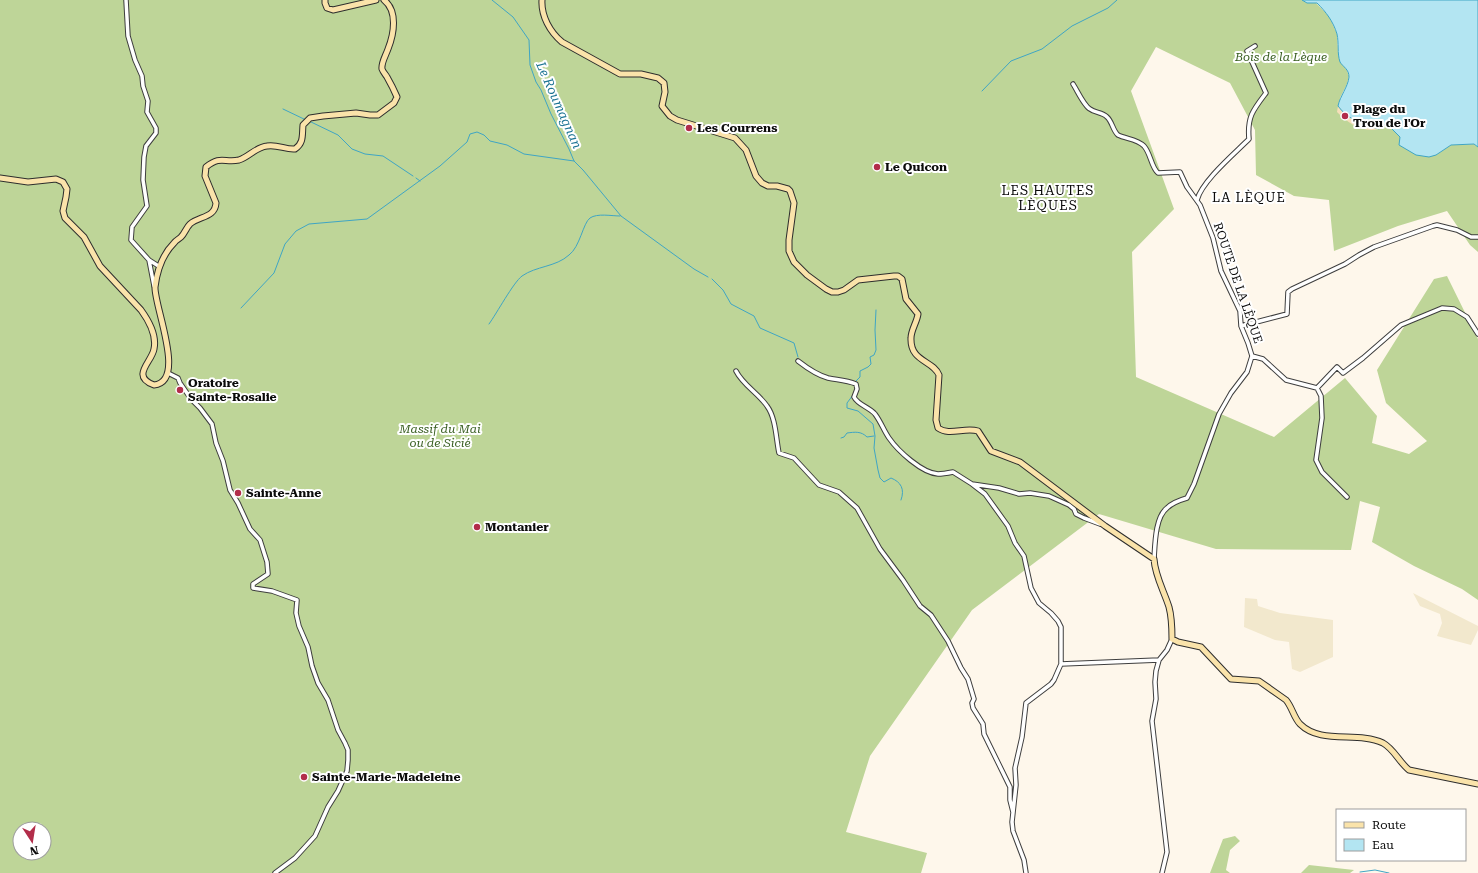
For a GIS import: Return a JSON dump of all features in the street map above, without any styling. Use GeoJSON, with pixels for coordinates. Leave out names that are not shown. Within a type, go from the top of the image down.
{"type":"FeatureCollection","features":[{"type":"Feature","properties":{"kind":"street"},"geometry":{"type":"LineString","coordinates":[[126,0],[128,36],[135,60],[142,76],[143,86],[148,101],[147,112],[156,128],[156,133],[146,146],[144,157],[143,180],[146,206],[132,227],[130,235],[131,240],[149,260],[160,267]]}},
{"type":"Feature","properties":{"kind":"street"},"geometry":{"type":"LineString","coordinates":[[326,0],[325,3],[328,8],[333,10],[376,0]]}},
{"type":"Feature","properties":{"kind":"street"},"geometry":{"type":"LineString","coordinates":[[155,289],[160,267],[174,242],[183,235],[188,226],[198,219],[212,214],[214,211],[216,203],[205,176],[206,167],[213,161],[239,160],[260,148],[268,146],[295,149],[300,146],[303,138],[303,125],[310,118],[342,113],[356,113],[370,116],[378,115],[394,103],[396,97],[395,92],[382,70],[383,62],[389,48],[393,31],[393,18],[390,5],[384,0]]}},
{"type":"Feature","properties":{"kind":"street"},"geometry":{"type":"LineString","coordinates":[[542,0],[541,6],[555,37],[620,74],[641,74],[658,78],[664,83],[665,92],[662,106],[670,116],[677,120],[735,138],[746,150],[756,176],[762,183],[768,186],[777,186],[788,189],[790,191],[794,202],[789,251],[794,262],[807,275],[826,289],[835,292],[844,290],[858,280],[894,276],[898,276],[902,279],[906,299],[918,314],[911,335],[913,349],[918,357],[936,370],[939,375],[936,420],[937,426],[940,430],[949,431],[970,429],[978,431],[991,451],[1020,462],[1106,526],[1154,559],[1156,570],[1169,609],[1172,627],[1172,639],[1167,650],[1159,660],[1155,677],[1156,699],[1152,721],[1166,850],[1162,873]]}},
{"type":"Feature","properties":{"kind":"street"},"geometry":{"type":"LineString","coordinates":[[1197,200],[1199,194],[1214,174],[1249,139],[1249,121],[1266,93],[1247,51],[1255,46]]}},
{"type":"Feature","properties":{"kind":"street","name":"ROUTE DE LA LÈQUE"},"geometry":{"type":"LineString","coordinates":[[1073,84],[1086,106],[1091,110],[1108,117],[1117,134],[1143,145],[1158,173],[1180,172],[1187,187],[1197,200],[1213,238],[1221,271],[1240,311],[1241,326],[1252,356],[1246,372],[1231,393],[1219,414],[1194,484],[1187,498],[1165,508],[1160,516],[1156,534],[1154,559]]}},
{"type":"Feature","properties":{"kind":"street"},"geometry":{"type":"LineString","coordinates":[[0,178],[28,182],[56,179],[63,182],[67,193],[63,206],[63,214],[84,237],[97,263],[147,318],[153,332],[154,348],[144,368],[144,377],[154,385],[164,380],[168,373],[167,340],[159,313],[149,260]]}},
{"type":"Feature","properties":{"kind":"street"},"geometry":{"type":"LineString","coordinates":[[1241,326],[1288,314],[1287,296],[1288,292],[1292,289],[1345,264],[1374,247],[1402,236],[1437,225],[1457,230],[1471,238],[1478,237]]}},
{"type":"Feature","properties":{"kind":"street"},"geometry":{"type":"LineString","coordinates":[[1317,388],[1337,368],[1343,373],[1401,325],[1442,308],[1454,309],[1467,317],[1478,334]]}},
{"type":"Feature","properties":{"kind":"street"},"geometry":{"type":"LineString","coordinates":[[1252,356],[1263,360],[1286,380],[1317,388],[1321,396],[1322,418],[1316,460],[1322,472],[1347,497]]}},
{"type":"Feature","properties":{"kind":"street"},"geometry":{"type":"LineString","coordinates":[[798,361],[810,370],[828,378],[847,380],[856,384],[857,389],[854,397],[856,400],[869,408],[875,414],[890,439],[918,466],[931,473],[939,474],[953,472],[985,494],[1008,526],[1015,543],[1024,556],[1031,588],[1039,603],[1051,613],[1061,627],[1061,664],[1051,684],[1026,703],[1022,737],[1015,768],[1016,785],[1013,830],[1024,860],[1026,873]]}},
{"type":"Feature","properties":{"kind":"street"},"geometry":{"type":"LineString","coordinates":[[736,371],[740,378],[767,406],[772,414],[779,454],[794,458],[819,485],[840,492],[857,508],[880,550],[903,580],[920,606],[931,615],[948,641],[972,688],[974,699],[972,703],[973,708],[983,724],[984,734],[1010,788],[1010,800],[1013,812]]}},
{"type":"Feature","properties":{"kind":"street"},"geometry":{"type":"LineString","coordinates":[[168,373],[178,378],[180,384],[191,399],[212,424],[230,490],[250,529],[261,544],[267,562],[268,574],[253,584],[253,588],[297,600],[296,613],[299,626],[308,647],[318,683],[328,700],[338,730],[348,750],[346,771],[338,791],[328,807],[315,836],[295,858],[276,873]]}},
{"type":"Feature","properties":{"kind":"street"},"geometry":{"type":"LineString","coordinates":[[972,484],[1000,488],[1019,494],[1030,493],[1049,496],[1069,505],[1074,509],[1076,514],[1106,526]]}},
{"type":"Feature","properties":{"kind":"street"},"geometry":{"type":"LineString","coordinates":[[1172,639],[1178,642],[1201,647],[1231,679],[1259,681],[1286,700],[1290,704],[1299,724],[1312,732],[1324,737],[1343,736],[1382,743],[1390,748],[1409,770],[1478,784]]}},
{"type":"Feature","properties":{"kind":"street"},"geometry":{"type":"LineString","coordinates":[[1061,664],[1159,660]]}},
{"type":"Feature","properties":{"kind":"shaded area"},"geometry":{"type":"Polygon","coordinates":[[[1413,593],[1478,626],[1478,630],[1471,645],[1437,636],[1442,623],[1440,614],[1420,606],[1413,593]]]}},
{"type":"Feature","properties":{"kind":"shaded area"},"geometry":{"type":"Polygon","coordinates":[[[1245,598],[1257,599],[1258,606],[1280,613],[1333,620],[1333,657],[1300,672],[1292,669],[1289,642],[1275,640],[1244,627],[1245,598]]]}},
{"type":"Feature","properties":{"kind":"green space","name":"Massif du Mai ou de Sicié"},"geometry":{"type":"Polygon","coordinates":[[[0,0],[1302,0],[1307,3],[1316,3],[1329,16],[1337,34],[1338,53],[1349,76],[1340,98],[1390,127],[1400,137],[1436,155],[1451,145],[1474,144],[1478,147],[1478,252],[1470,245],[1447,211],[1398,226],[1334,251],[1329,200],[1294,196],[1256,175],[1255,130],[1230,83],[1156,47],[1131,91],[1174,209],[1132,252],[1136,377],[1274,437],[1345,378],[1377,416],[1372,443],[1409,454],[1427,441],[1386,403],[1377,370],[1434,279],[1447,276],[1478,339],[1478,600],[1462,589],[1414,566],[1372,542],[1380,507],[1360,501],[1351,550],[1216,549],[1099,514],[972,610],[870,756],[846,832],[927,853],[921,873],[0,873],[0,0]]]}},
{"type":"Feature","properties":{"kind":"green space"},"geometry":{"type":"Polygon","coordinates":[[[1235,836],[1240,841],[1230,850],[1226,870],[1230,873],[1210,873],[1223,839],[1235,836]]]}},
{"type":"Feature","properties":{"kind":"green space"},"geometry":{"type":"Polygon","coordinates":[[[1309,865],[1354,870],[1350,873],[1301,873],[1309,865]]]}},
{"type":"Feature","properties":{"kind":"sand","name":"Plage du Trou de l'Or"},"geometry":{"type":"Polygon","coordinates":[[[1338,106],[1351,117],[1379,129],[1367,130],[1356,126],[1337,112],[1338,106]]]}},
{"type":"Feature","properties":{"kind":"water"},"geometry":{"type":"Polygon","coordinates":[[[1302,0],[1478,0],[1478,147],[1474,144],[1451,145],[1436,155],[1429,157],[1416,155],[1399,145],[1400,137],[1385,124],[1379,129],[1356,121],[1346,115],[1338,106],[1347,84],[1349,74],[1340,62],[1337,34],[1329,17],[1317,3],[1307,3],[1302,0]]]}},
{"type":"Feature","properties":{"kind":"waterway","name":"Le Roumagnan"},"geometry":{"type":"LineString","coordinates":[[492,0],[513,17],[529,40],[530,65],[536,82],[574,161],[621,216],[694,269],[708,277]]}},
{"type":"Feature","properties":{"kind":"waterway"},"geometry":{"type":"LineString","coordinates":[[982,91],[1011,61],[1042,49],[1072,26],[1108,8],[1117,0]]}},
{"type":"Feature","properties":{"kind":"waterway","name":"Le Roumagnan"},"geometry":{"type":"LineString","coordinates":[[283,109],[306,120]]}},
{"type":"Feature","properties":{"kind":"waterway","name":"Le Roumagnan"},"geometry":{"type":"LineString","coordinates":[[309,121],[338,135],[352,149],[365,154],[383,156],[413,176]]}},
{"type":"Feature","properties":{"kind":"waterway","name":"Le Roumagnan"},"geometry":{"type":"LineString","coordinates":[[241,308],[274,273],[285,244],[296,231],[309,224],[367,219],[440,166],[467,142],[470,134],[477,132],[484,135],[490,141],[507,145],[524,154],[574,161]]}},
{"type":"Feature","properties":{"kind":"waterway","name":"Le Roumagnan"},"geometry":{"type":"LineString","coordinates":[[416,178],[420,181]]}},
{"type":"Feature","properties":{"kind":"waterway","name":"Le Roumagnan"},"geometry":{"type":"LineString","coordinates":[[489,324],[510,291],[522,276],[533,270],[558,262],[573,251],[579,241],[585,225],[590,218],[600,215],[620,216]]}},
{"type":"Feature","properties":{"kind":"waterway","name":"Le Roumagnan"},"geometry":{"type":"LineString","coordinates":[[712,279],[723,290],[731,304],[754,316],[760,328],[794,343],[798,357]]}},
{"type":"Feature","properties":{"kind":"waterway"},"geometry":{"type":"LineString","coordinates":[[855,382],[860,377],[860,371],[871,364],[870,357],[874,355],[876,350],[876,310]]}},
{"type":"Feature","properties":{"kind":"waterway"},"geometry":{"type":"LineString","coordinates":[[853,395],[847,403],[847,408],[858,411],[873,424],[875,436],[874,448],[880,478],[884,482],[891,478],[900,484],[903,492],[901,500]]}},
{"type":"Feature","properties":{"kind":"waterway"},"geometry":{"type":"LineString","coordinates":[[841,438],[847,433],[853,432],[858,432],[867,437],[874,436]]}},
{"type":"Feature","properties":{"kind":"waterway"},"geometry":{"type":"LineString","coordinates":[[1360,872],[1375,870],[1389,873]]}},
{"type":"Feature","properties":{"kind":"place","name":"Plage du Trou de l'Or"},"geometry":{"type":"Point","coordinates":[1345,116]}},
{"type":"Feature","properties":{"kind":"place","name":"Les Courrens"},"geometry":{"type":"Point","coordinates":[689,128]}},
{"type":"Feature","properties":{"kind":"place","name":"Le Quicon"},"geometry":{"type":"Point","coordinates":[877,167]}},
{"type":"Feature","properties":{"kind":"place","name":"Oratoire Sainte-Rosalie"},"geometry":{"type":"Point","coordinates":[180,390]}},
{"type":"Feature","properties":{"kind":"place","name":"Sainte-Anne"},"geometry":{"type":"Point","coordinates":[238,493]}},
{"type":"Feature","properties":{"kind":"place","name":"Montanier"},"geometry":{"type":"Point","coordinates":[477,527]}},
{"type":"Feature","properties":{"kind":"place","name":"Sainte-Marie-Madeleine"},"geometry":{"type":"Point","coordinates":[304,777]}},
{"type":"Feature","properties":{"kind":"district","name":"LA LÈQUE"},"geometry":{"type":"Point","coordinates":[1249,197]}},
{"type":"Feature","properties":{"kind":"district","name":"LES HAUTES LÈQUES"},"geometry":{"type":"Point","coordinates":[1048,198]}},
{"type":"Feature","properties":{"kind":"park label","name":"Bois de la Lèque"},"geometry":{"type":"Point","coordinates":[1281,57]}}]}
